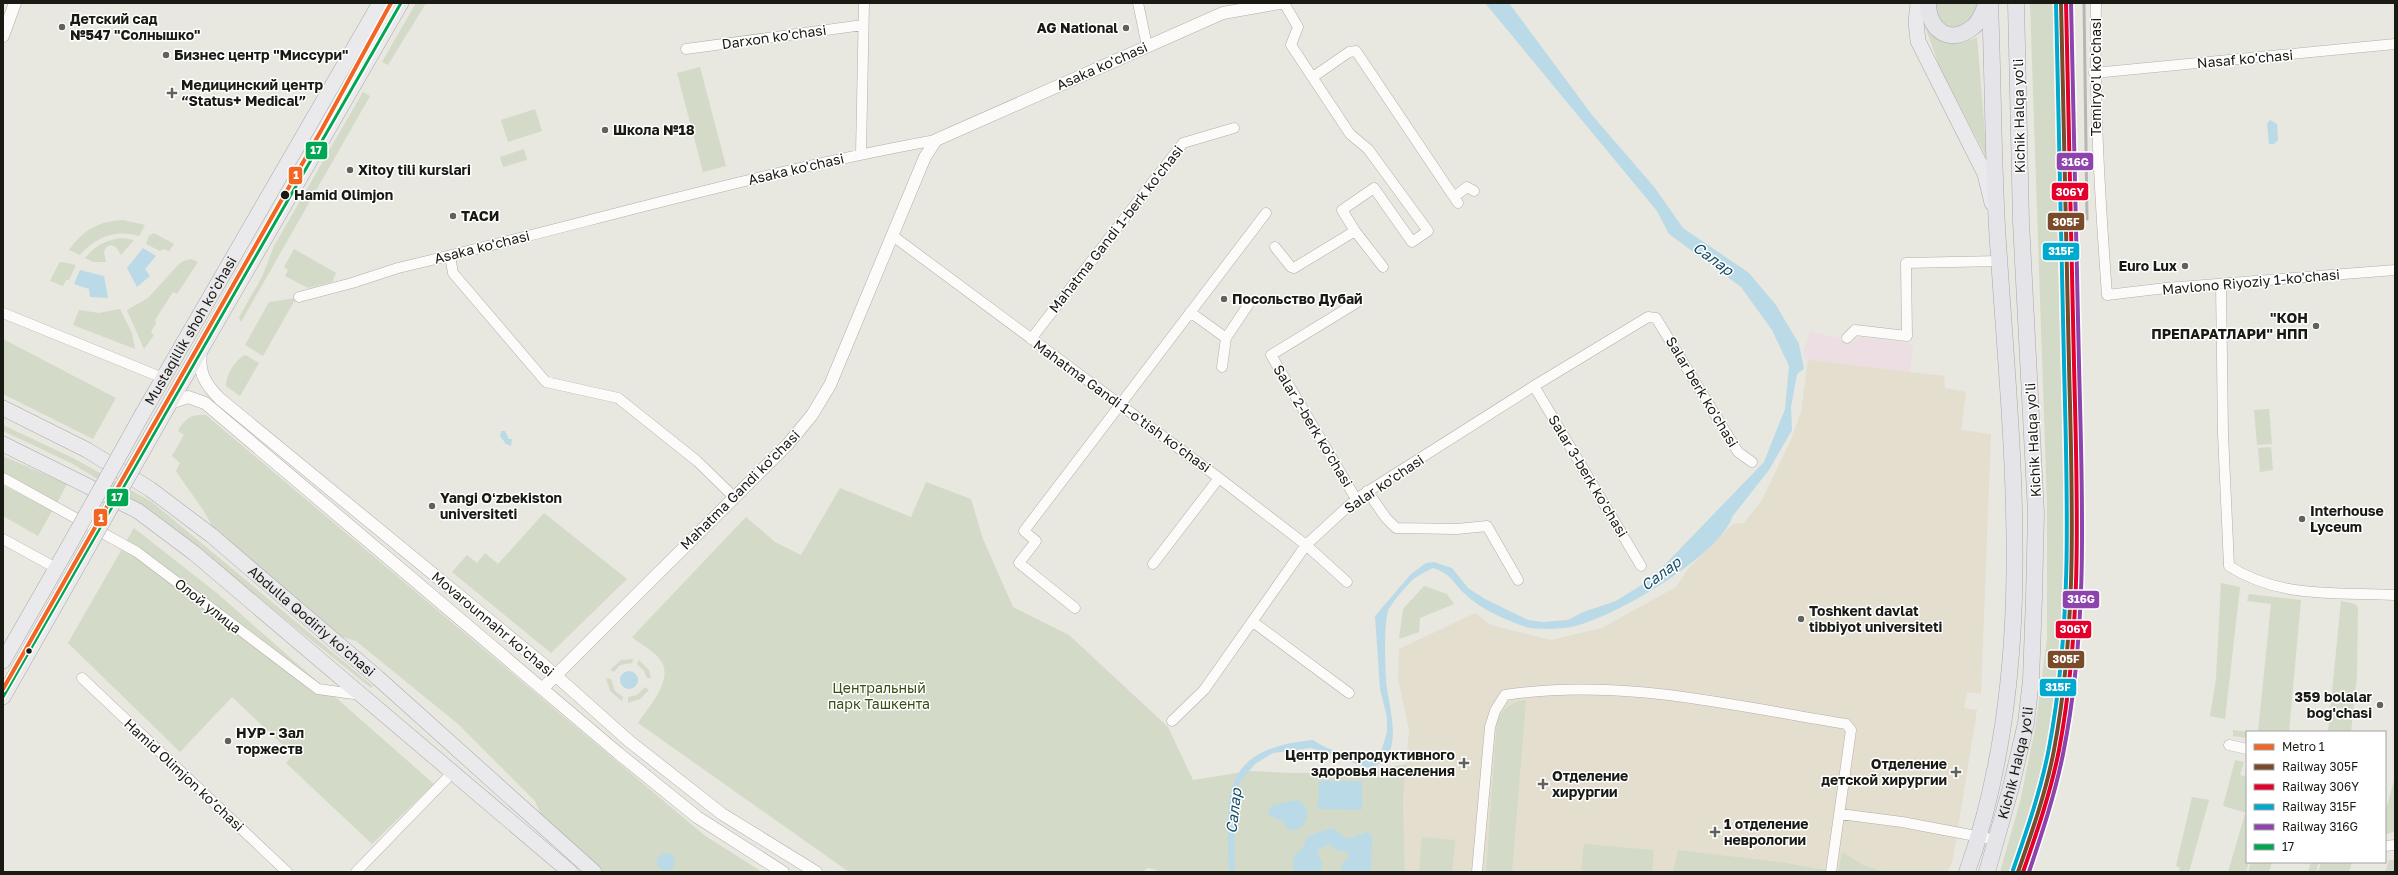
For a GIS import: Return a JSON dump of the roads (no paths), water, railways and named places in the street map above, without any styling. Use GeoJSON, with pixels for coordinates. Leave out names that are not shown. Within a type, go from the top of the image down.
{"type":"FeatureCollection","features":[{"type":"Feature","properties":{"kind":"highway"},"geometry":{"type":"LineString","coordinates":[[1928,3],[1930,19],[1934,27],[1940,32],[1955,35],[1974,27],[1987,3]]}},
{"type":"Feature","properties":{"kind":"highway","name":"Kichik Halqa yo'li"},"geometry":{"type":"LineString","coordinates":[[1967,872],[1979,836],[1993,780],[2005,714],[2014,599],[2014,519],[1997,225],[1990,3]]}},
{"type":"Feature","properties":{"kind":"highway","name":"Kichik Halqa yo'li"},"geometry":{"type":"LineString","coordinates":[[1987,872],[2014,774],[2028,709],[2031,680],[2036,520],[2021,222],[2016,3]]}},
{"type":"Feature","properties":{"kind":"main road","name":"Mustaqillik shoh ko'chasi"},"geometry":{"type":"LineString","coordinates":[[3,661],[163,378],[380,3]]}},
{"type":"Feature","properties":{"kind":"main road","name":"Mustaqillik shoh ko'chasi"},"geometry":{"type":"LineString","coordinates":[[3,697],[159,422],[201,352],[401,3]]}},
{"type":"Feature","properties":{"kind":"main road"},"geometry":{"type":"LineString","coordinates":[[1918,3],[1916,22],[1918,40],[1985,174],[1997,225]]}},
{"type":"Feature","properties":{"kind":"main road","name":"Abdulla Qodiriy ko'chasi"},"geometry":{"type":"LineString","coordinates":[[3,408],[87,450],[166,500],[211,535],[367,668],[594,872]]}},
{"type":"Feature","properties":{"kind":"main road","name":"Abdulla Qodiriy ko'chasi"},"geometry":{"type":"LineString","coordinates":[[3,444],[138,512],[194,553],[570,872]]}},
{"type":"Feature","properties":{"kind":"main road"},"geometry":{"type":"LineString","coordinates":[[453,772],[466,758]]}},
{"type":"Feature","properties":{"kind":"street"},"geometry":{"type":"LineString","coordinates":[[3,36],[15,3]]}},
{"type":"Feature","properties":{"kind":"street"},"geometry":{"type":"LineString","coordinates":[[861,153],[864,3]]}},
{"type":"Feature","properties":{"kind":"street"},"geometry":{"type":"LineString","coordinates":[[1138,3],[1147,46]]}},
{"type":"Feature","properties":{"kind":"street","name":"Asaka ko'chasi"},"geometry":{"type":"LineString","coordinates":[[299,297],[352,283],[398,268],[450,256],[695,192],[861,153],[936,140],[1223,13],[1273,3]]}},
{"type":"Feature","properties":{"kind":"street"},"geometry":{"type":"LineString","coordinates":[[1284,3],[1298,27],[1291,45],[1350,134],[1368,149],[1428,232],[1414,243],[1374,188]]}},
{"type":"Feature","properties":{"kind":"street","name":"Temiryo'l ko'chasi"},"geometry":{"type":"LineString","coordinates":[[2096,3],[2094,73],[2097,166],[2107,295]]}},
{"type":"Feature","properties":{"kind":"street","name":"Darxon ko'chasi"},"geometry":{"type":"LineString","coordinates":[[686,49],[863,25]]}},
{"type":"Feature","properties":{"kind":"street","name":"Nasaf ko'chasi"},"geometry":{"type":"LineString","coordinates":[[2094,73],[2395,44]]}},
{"type":"Feature","properties":{"kind":"street"},"geometry":{"type":"LineString","coordinates":[[1313,77],[1349,52],[1356,51],[1456,200],[1467,187],[1474,191]]}},
{"type":"Feature","properties":{"kind":"street","name":"Mahatma Gandi 1-berk ko'chasi"},"geometry":{"type":"LineString","coordinates":[[1031,339],[1183,142],[1234,128]]}},
{"type":"Feature","properties":{"kind":"street","name":"Mahatma Gandi ko'chasi"},"geometry":{"type":"LineString","coordinates":[[543,688],[788,444],[812,415],[830,385],[925,157],[936,140]]}},
{"type":"Feature","properties":{"kind":"street"},"geometry":{"type":"LineString","coordinates":[[1383,268],[1355,231],[1342,210],[1388,178]]}},
{"type":"Feature","properties":{"kind":"street"},"geometry":{"type":"LineString","coordinates":[[1075,608],[1019,563],[1036,540],[1024,531],[1266,213]]}},
{"type":"Feature","properties":{"kind":"street"},"geometry":{"type":"LineString","coordinates":[[1275,247],[1291,268],[1294,268],[1355,231]]}},
{"type":"Feature","properties":{"kind":"street","name":"Mahatma Gandi 1-o'tish ko'chasi"},"geometry":{"type":"LineString","coordinates":[[893,236],[1219,478],[1306,545],[1347,582]]}},
{"type":"Feature","properties":{"kind":"street"},"geometry":{"type":"LineString","coordinates":[[450,256],[453,272],[546,382],[618,398],[697,462],[734,497]]}},
{"type":"Feature","properties":{"kind":"street"},"geometry":{"type":"LineString","coordinates":[[1847,338],[1855,330],[1907,336],[1906,263],[2000,260]]}},
{"type":"Feature","properties":{"kind":"street","name":"Mavlono Riyoziy 1-ko'chasi"},"geometry":{"type":"LineString","coordinates":[[2107,295],[2395,270]]}},
{"type":"Feature","properties":{"kind":"street"},"geometry":{"type":"LineString","coordinates":[[2221,284],[2223,434],[2229,566],[2246,578],[2277,588],[2310,592],[2395,595]]}},
{"type":"Feature","properties":{"kind":"street","name":"Salar 2-berk ko'chasi"},"geometry":{"type":"LineString","coordinates":[[1356,303],[1271,355],[1356,499]]}},
{"type":"Feature","properties":{"kind":"street"},"geometry":{"type":"LineString","coordinates":[[1222,367],[1226,338],[1248,305]]}},
{"type":"Feature","properties":{"kind":"street"},"geometry":{"type":"LineString","coordinates":[[3,312],[163,378]]}},
{"type":"Feature","properties":{"kind":"street"},"geometry":{"type":"LineString","coordinates":[[1190,312],[1226,338]]}},
{"type":"Feature","properties":{"kind":"street","name":"Salar ko'chasi"},"geometry":{"type":"LineString","coordinates":[[1172,720],[1204,690],[1306,545],[1356,499],[1534,386],[1648,318],[1656,318]]}},
{"type":"Feature","properties":{"kind":"street","name":"Salar berk ko'chasi"},"geometry":{"type":"LineString","coordinates":[[1656,318],[1738,452],[1752,462]]}},
{"type":"Feature","properties":{"kind":"street","name":"Movarounnahr ko'chasi"},"geometry":{"type":"LineString","coordinates":[[201,352],[199,362],[203,378],[208,387],[220,399],[555,675],[629,741],[710,805],[816,872]]}},
{"type":"Feature","properties":{"kind":"street","name":"Salar 3-berk ko'chasi"},"geometry":{"type":"LineString","coordinates":[[1534,386],[1641,566]]}},
{"type":"Feature","properties":{"kind":"street","name":"Movarounnahr ko'chasi"},"geometry":{"type":"LineString","coordinates":[[170,403],[188,397],[204,403],[543,688],[618,753],[697,817],[783,872]]}},
{"type":"Feature","properties":{"kind":"street","name":"Олой улица"},"geometry":{"type":"LineString","coordinates":[[3,478],[137,552],[318,689],[363,695]]}},
{"type":"Feature","properties":{"kind":"street"},"geometry":{"type":"LineString","coordinates":[[1153,564],[1219,478]]}},
{"type":"Feature","properties":{"kind":"street"},"geometry":{"type":"LineString","coordinates":[[1367,492],[1386,518],[1396,528],[1457,529],[1487,526],[1518,580]]}},
{"type":"Feature","properties":{"kind":"street"},"geometry":{"type":"LineString","coordinates":[[3,539],[56,568]]}},
{"type":"Feature","properties":{"kind":"street"},"geometry":{"type":"LineString","coordinates":[[1253,622],[1349,693]]}},
{"type":"Feature","properties":{"kind":"street","name":"Hamid Olimjon ko’chasi"},"geometry":{"type":"LineString","coordinates":[[82,678],[287,872]]}},
{"type":"Feature","properties":{"kind":"street"},"geometry":{"type":"LineString","coordinates":[[1477,872],[1490,727],[1495,711],[1505,695],[1542,689],[1607,690],[1706,700],[1846,724],[1850,730],[1840,814],[1831,872]]}},
{"type":"Feature","properties":{"kind":"street"},"geometry":{"type":"LineString","coordinates":[[2229,745],[2246,749]]}},
{"type":"Feature","properties":{"kind":"street"},"geometry":{"type":"LineString","coordinates":[[356,872],[453,772]]}},
{"type":"Feature","properties":{"kind":"street"},"geometry":{"type":"LineString","coordinates":[[1840,814],[1896,821],[1997,840]]}},
{"type":"Feature","properties":{"kind":"water","name":"Салар"},"geometry":{"type":"Polygon","coordinates":[[[1485,3],[1509,3],[1592,115],[1655,188],[1683,228],[1749,273],[1776,305],[1799,344],[1804,369],[1797,374],[1791,407],[1792,430],[1769,470],[1732,517],[1724,532],[1708,549],[1687,567],[1662,584],[1636,599],[1589,622],[1562,628],[1530,628],[1486,609],[1465,594],[1448,576],[1433,568],[1412,580],[1392,604],[1388,611],[1387,618],[1385,645],[1386,679],[1393,730],[1389,754],[1381,762],[1369,768],[1311,748],[1273,753],[1255,764],[1240,782],[1235,798],[1235,872],[1229,872],[1228,820],[1230,798],[1235,780],[1245,765],[1260,753],[1283,745],[1313,740],[1346,755],[1365,757],[1381,752],[1387,732],[1387,717],[1380,689],[1375,616],[1411,574],[1426,563],[1434,562],[1452,568],[1468,588],[1485,599],[1528,620],[1543,622],[1568,620],[1583,612],[1616,601],[1651,579],[1764,462],[1785,409],[1789,366],[1772,330],[1741,287],[1669,234],[1657,211],[1485,3]]]}},
{"type":"Feature","properties":{"kind":"water"},"geometry":{"type":"Polygon","coordinates":[[[2270,120],[2277,124],[2278,140],[2274,144],[2269,144],[2267,124],[2270,120]]]}},
{"type":"Feature","properties":{"kind":"water"},"geometry":{"type":"Polygon","coordinates":[[[143,248],[156,256],[145,269],[150,276],[137,287],[127,268],[143,248]]]}},
{"type":"Feature","properties":{"kind":"water"},"geometry":{"type":"Polygon","coordinates":[[[80,270],[104,276],[108,298],[90,297],[89,289],[74,284],[80,270]]]}},
{"type":"Feature","properties":{"kind":"water"},"geometry":{"type":"Polygon","coordinates":[[[501,431],[505,431],[509,439],[512,439],[511,446],[506,444],[500,436],[501,431]]]}},
{"type":"Feature","properties":{"kind":"water"},"geometry":{"type":"Polygon","coordinates":[[[629,671],[635,674],[638,680],[635,686],[629,689],[623,686],[620,680],[623,674],[629,671]]]}},
{"type":"Feature","properties":{"kind":"water"},"geometry":{"type":"Polygon","coordinates":[[[1319,781],[1362,781],[1362,810],[1318,809],[1319,781]]]}},
{"type":"Feature","properties":{"kind":"water"},"geometry":{"type":"Polygon","coordinates":[[[1297,800],[1303,804],[1307,814],[1304,824],[1300,828],[1289,830],[1283,822],[1269,815],[1268,811],[1273,805],[1297,800]]]}},
{"type":"Feature","properties":{"kind":"water"},"geometry":{"type":"Polygon","coordinates":[[[1333,828],[1347,839],[1368,832],[1372,836],[1371,872],[1341,872],[1343,863],[1349,856],[1347,852],[1336,850],[1330,844],[1318,850],[1317,853],[1322,862],[1321,872],[1294,872],[1293,857],[1303,847],[1308,836],[1333,828]]]}},
{"type":"Feature","properties":{"kind":"water"},"geometry":{"type":"Polygon","coordinates":[[[666,853],[672,856],[675,862],[672,868],[666,871],[660,868],[657,862],[660,856],[666,853]]]}},
{"type":"Feature","properties":{"kind":"railway"},"geometry":{"type":"LineString","coordinates":[[2025,872],[2060,750],[2068,698],[2076,605],[2079,484],[2068,3]]}},
{"type":"Feature","properties":{"kind":"railway"},"geometry":{"type":"LineString","coordinates":[[2084,3],[2087,219]]}},
{"type":"Feature","properties":{"kind":"metro line","name":"1"},"geometry":{"type":"LineString","coordinates":[[3,689],[322,129],[391,3]]}},
{"type":"Feature","properties":{"kind":"rail line","name":"315F"},"geometry":{"type":"LineString","coordinates":[[2013,870],[2038,795],[2046,764],[2057,700],[2065,604],[2067,508],[2056,3]]}},
{"type":"Feature","properties":{"kind":"rail line","name":"305F"},"geometry":{"type":"LineString","coordinates":[[2018,872],[2043,797],[2051,766],[2062,702],[2070,606],[2072,509],[2061,3]]}},
{"type":"Feature","properties":{"kind":"rail line","name":"306Y"},"geometry":{"type":"LineString","coordinates":[[2023,872],[2048,796],[2059,750],[2067,702],[2075,606],[2077,509],[2066,3]]}},
{"type":"Feature","properties":{"kind":"rail line","name":"316G"},"geometry":{"type":"LineString","coordinates":[[2029,872],[2052,799],[2063,754],[2077,657],[2080,608],[2082,511],[2071,3]]}},
{"type":"Feature","properties":{"kind":"place","name":"Детский сад №547 \"Солнышко\""},"geometry":{"type":"Point","coordinates":[62,27]}},
{"type":"Feature","properties":{"kind":"place","name":"AG National"},"geometry":{"type":"Point","coordinates":[1126,28]}},
{"type":"Feature","properties":{"kind":"place","name":"Бизнес центр \"Миссури\""},"geometry":{"type":"Point","coordinates":[166,55]}},
{"type":"Feature","properties":{"kind":"place","name":"Медицинский центр “Status+ Medical”"},"geometry":{"type":"Point","coordinates":[172,93]}},
{"type":"Feature","properties":{"kind":"place","name":"Школа №18"},"geometry":{"type":"Point","coordinates":[605,130]}},
{"type":"Feature","properties":{"kind":"place","name":"Xitoy tili kurslari"},"geometry":{"type":"Point","coordinates":[350,170]}},
{"type":"Feature","properties":{"kind":"place","name":"Hamid Olimjon"},"geometry":{"type":"Point","coordinates":[285,195]}},
{"type":"Feature","properties":{"kind":"place","name":"ТАСИ"},"geometry":{"type":"Point","coordinates":[453,216]}},
{"type":"Feature","properties":{"kind":"place","name":"Euro Lux"},"geometry":{"type":"Point","coordinates":[2185,266]}},
{"type":"Feature","properties":{"kind":"place","name":"Посольство Дубай"},"geometry":{"type":"Point","coordinates":[1224,299]}},
{"type":"Feature","properties":{"kind":"place","name":"\"КОН ПРЕПАРАТЛАРИ\" НПП"},"geometry":{"type":"Point","coordinates":[2316,326]}},
{"type":"Feature","properties":{"kind":"place","name":"Yangi Oʻzbekiston universiteti"},"geometry":{"type":"Point","coordinates":[432,506]}},
{"type":"Feature","properties":{"kind":"place","name":"Interhouse Lyceum"},"geometry":{"type":"Point","coordinates":[2302,519]}},
{"type":"Feature","properties":{"kind":"place","name":"Toshkent davlat tibbiyot universiteti"},"geometry":{"type":"Point","coordinates":[1801,619]}},
{"type":"Feature","properties":{"kind":"place","name":"359 bolalar bog'chasi"},"geometry":{"type":"Point","coordinates":[2380,705]}},
{"type":"Feature","properties":{"kind":"place","name":"НУР - Зал торжеств"},"geometry":{"type":"Point","coordinates":[228,741]}},
{"type":"Feature","properties":{"kind":"place","name":"Центр репродуктивного здоровья населения"},"geometry":{"type":"Point","coordinates":[1464,763]}},
{"type":"Feature","properties":{"kind":"place","name":"Отделение детской хирургии"},"geometry":{"type":"Point","coordinates":[1956,772]}},
{"type":"Feature","properties":{"kind":"place","name":"Отделение хирургии"},"geometry":{"type":"Point","coordinates":[1543,784]}},
{"type":"Feature","properties":{"kind":"place","name":"1 отделение неврологии"},"geometry":{"type":"Point","coordinates":[1715,832]}},
{"type":"Feature","properties":{"kind":"park label","name":"Центральный парк Ташкента"},"geometry":{"type":"Point","coordinates":[879,696]}}]}
